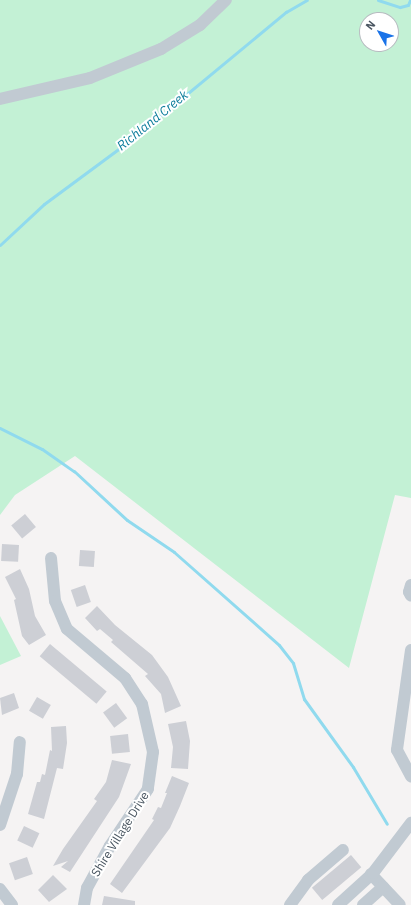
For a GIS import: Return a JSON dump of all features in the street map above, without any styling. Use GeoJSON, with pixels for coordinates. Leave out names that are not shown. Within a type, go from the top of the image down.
{"type":"FeatureCollection","features":[{"type":"Feature","properties":{"kind":"street"},"geometry":{"type":"LineString","coordinates":[[0,99],[90,78],[161,48],[200,25],[226,0]]}},
{"type":"Feature","properties":{"kind":"street","name":"Shire Village Drive"},"geometry":{"type":"LineString","coordinates":[[51,558],[55,601],[67,629],[124,678],[142,704],[153,752],[148,789],[94,874],[87,888],[84,905]]}},
{"type":"Feature","properties":{"kind":"street"},"geometry":{"type":"LineString","coordinates":[[411,585],[408,592],[411,596]]}},
{"type":"Feature","properties":{"kind":"street"},"geometry":{"type":"LineString","coordinates":[[411,650],[405,729],[397,750],[411,776]]}},
{"type":"Feature","properties":{"kind":"street"},"geometry":{"type":"LineString","coordinates":[[0,825],[17,774],[20,742]]}},
{"type":"Feature","properties":{"kind":"street"},"geometry":{"type":"LineString","coordinates":[[338,905],[371,874],[411,823]]}},
{"type":"Feature","properties":{"kind":"street"},"geometry":{"type":"LineString","coordinates":[[290,905],[308,880],[343,850]]}},
{"type":"Feature","properties":{"kind":"street"},"geometry":{"type":"LineString","coordinates":[[371,874],[400,905]]}},
{"type":"Feature","properties":{"kind":"street"},"geometry":{"type":"LineString","coordinates":[[363,905],[383,887]]}},
{"type":"Feature","properties":{"kind":"street"},"geometry":{"type":"LineString","coordinates":[[0,889],[12,905]]}},
{"type":"Feature","properties":{"kind":"green space"},"geometry":{"type":"Polygon","coordinates":[[[0,0],[411,0],[411,498],[395,495],[349,668],[75,456],[15,495],[0,515],[0,0]]]}},
{"type":"Feature","properties":{"kind":"green space"},"geometry":{"type":"Polygon","coordinates":[[[0,616],[21,656],[0,665],[0,616]]]}},
{"type":"Feature","properties":{"kind":"building"},"geometry":{"type":"Polygon","coordinates":[[[25,514],[36,527],[22,539],[11,526],[25,514]]]}},
{"type":"Feature","properties":{"kind":"building"},"geometry":{"type":"Polygon","coordinates":[[[2,544],[19,545],[18,562],[1,561],[2,544]]]}},
{"type":"Feature","properties":{"kind":"building"},"geometry":{"type":"Polygon","coordinates":[[[80,550],[95,551],[94,567],[79,566],[80,550]]]}},
{"type":"Feature","properties":{"kind":"building"},"geometry":{"type":"Polygon","coordinates":[[[20,569],[29,589],[35,616],[46,635],[29,645],[22,636],[14,600],[16,599],[5,577],[20,569]]]}},
{"type":"Feature","properties":{"kind":"building"},"geometry":{"type":"Polygon","coordinates":[[[85,585],[91,602],[77,607],[71,590],[85,585]]]}},
{"type":"Feature","properties":{"kind":"building"},"geometry":{"type":"Polygon","coordinates":[[[97,606],[115,625],[152,655],[168,677],[181,706],[165,713],[161,694],[145,676],[148,674],[111,642],[113,640],[100,629],[97,631],[85,618],[97,606]]]}},
{"type":"Feature","properties":{"kind":"building"},"geometry":{"type":"Polygon","coordinates":[[[50,644],[107,692],[96,704],[40,656],[50,644]]]}},
{"type":"Feature","properties":{"kind":"building"},"geometry":{"type":"Polygon","coordinates":[[[14,693],[19,708],[2,715],[0,698],[14,693]]]}},
{"type":"Feature","properties":{"kind":"building"},"geometry":{"type":"Polygon","coordinates":[[[37,697],[51,705],[43,719],[29,711],[37,697]]]}},
{"type":"Feature","properties":{"kind":"building"},"geometry":{"type":"Polygon","coordinates":[[[116,703],[127,718],[114,728],[103,712],[116,703]]]}},
{"type":"Feature","properties":{"kind":"building"},"geometry":{"type":"Polygon","coordinates":[[[186,721],[190,741],[188,769],[171,768],[173,747],[168,724],[186,721]]]}},
{"type":"Feature","properties":{"kind":"building"},"geometry":{"type":"Polygon","coordinates":[[[66,726],[67,743],[63,769],[57,768],[44,819],[28,814],[37,782],[40,782],[42,774],[45,775],[50,750],[52,751],[51,727],[66,726]]]}},
{"type":"Feature","properties":{"kind":"building"},"geometry":{"type":"Polygon","coordinates":[[[128,734],[130,752],[112,754],[110,736],[128,734]]]}},
{"type":"Feature","properties":{"kind":"building"},"geometry":{"type":"Polygon","coordinates":[[[112,760],[131,764],[119,797],[70,872],[61,867],[68,861],[53,866],[63,849],[97,801],[94,799],[106,782],[112,760]]]}},
{"type":"Feature","properties":{"kind":"building"},"geometry":{"type":"Polygon","coordinates":[[[172,776],[189,783],[180,806],[170,828],[122,893],[110,884],[154,820],[152,819],[158,807],[161,808],[172,776]]]}},
{"type":"Feature","properties":{"kind":"building"},"geometry":{"type":"Polygon","coordinates":[[[24,826],[39,833],[33,848],[17,841],[24,826]]]}},
{"type":"Feature","properties":{"kind":"building"},"geometry":{"type":"Polygon","coordinates":[[[351,855],[361,867],[322,900],[312,888],[351,855]]]}},
{"type":"Feature","properties":{"kind":"building"},"geometry":{"type":"Polygon","coordinates":[[[27,857],[33,874],[15,880],[9,863],[27,857]]]}},
{"type":"Feature","properties":{"kind":"building"},"geometry":{"type":"Polygon","coordinates":[[[53,875],[67,889],[49,902],[38,890],[53,875]]]}},
{"type":"Feature","properties":{"kind":"building"},"geometry":{"type":"Polygon","coordinates":[[[104,896],[135,901],[135,905],[102,905],[104,896]]]}},
{"type":"Feature","properties":{"kind":"waterway","name":"Richland Creek"},"geometry":{"type":"LineString","coordinates":[[0,245],[44,204],[136,136],[286,12],[307,0]]}},
{"type":"Feature","properties":{"kind":"waterway","name":"Richland Creek"},"geometry":{"type":"LineString","coordinates":[[378,0],[400,7],[408,5],[410,0]]}},
{"type":"Feature","properties":{"kind":"waterway"},"geometry":{"type":"LineString","coordinates":[[0,428],[42,449],[74,471],[127,520],[174,552],[279,645],[293,663],[304,699],[353,767],[387,824]]}}]}
